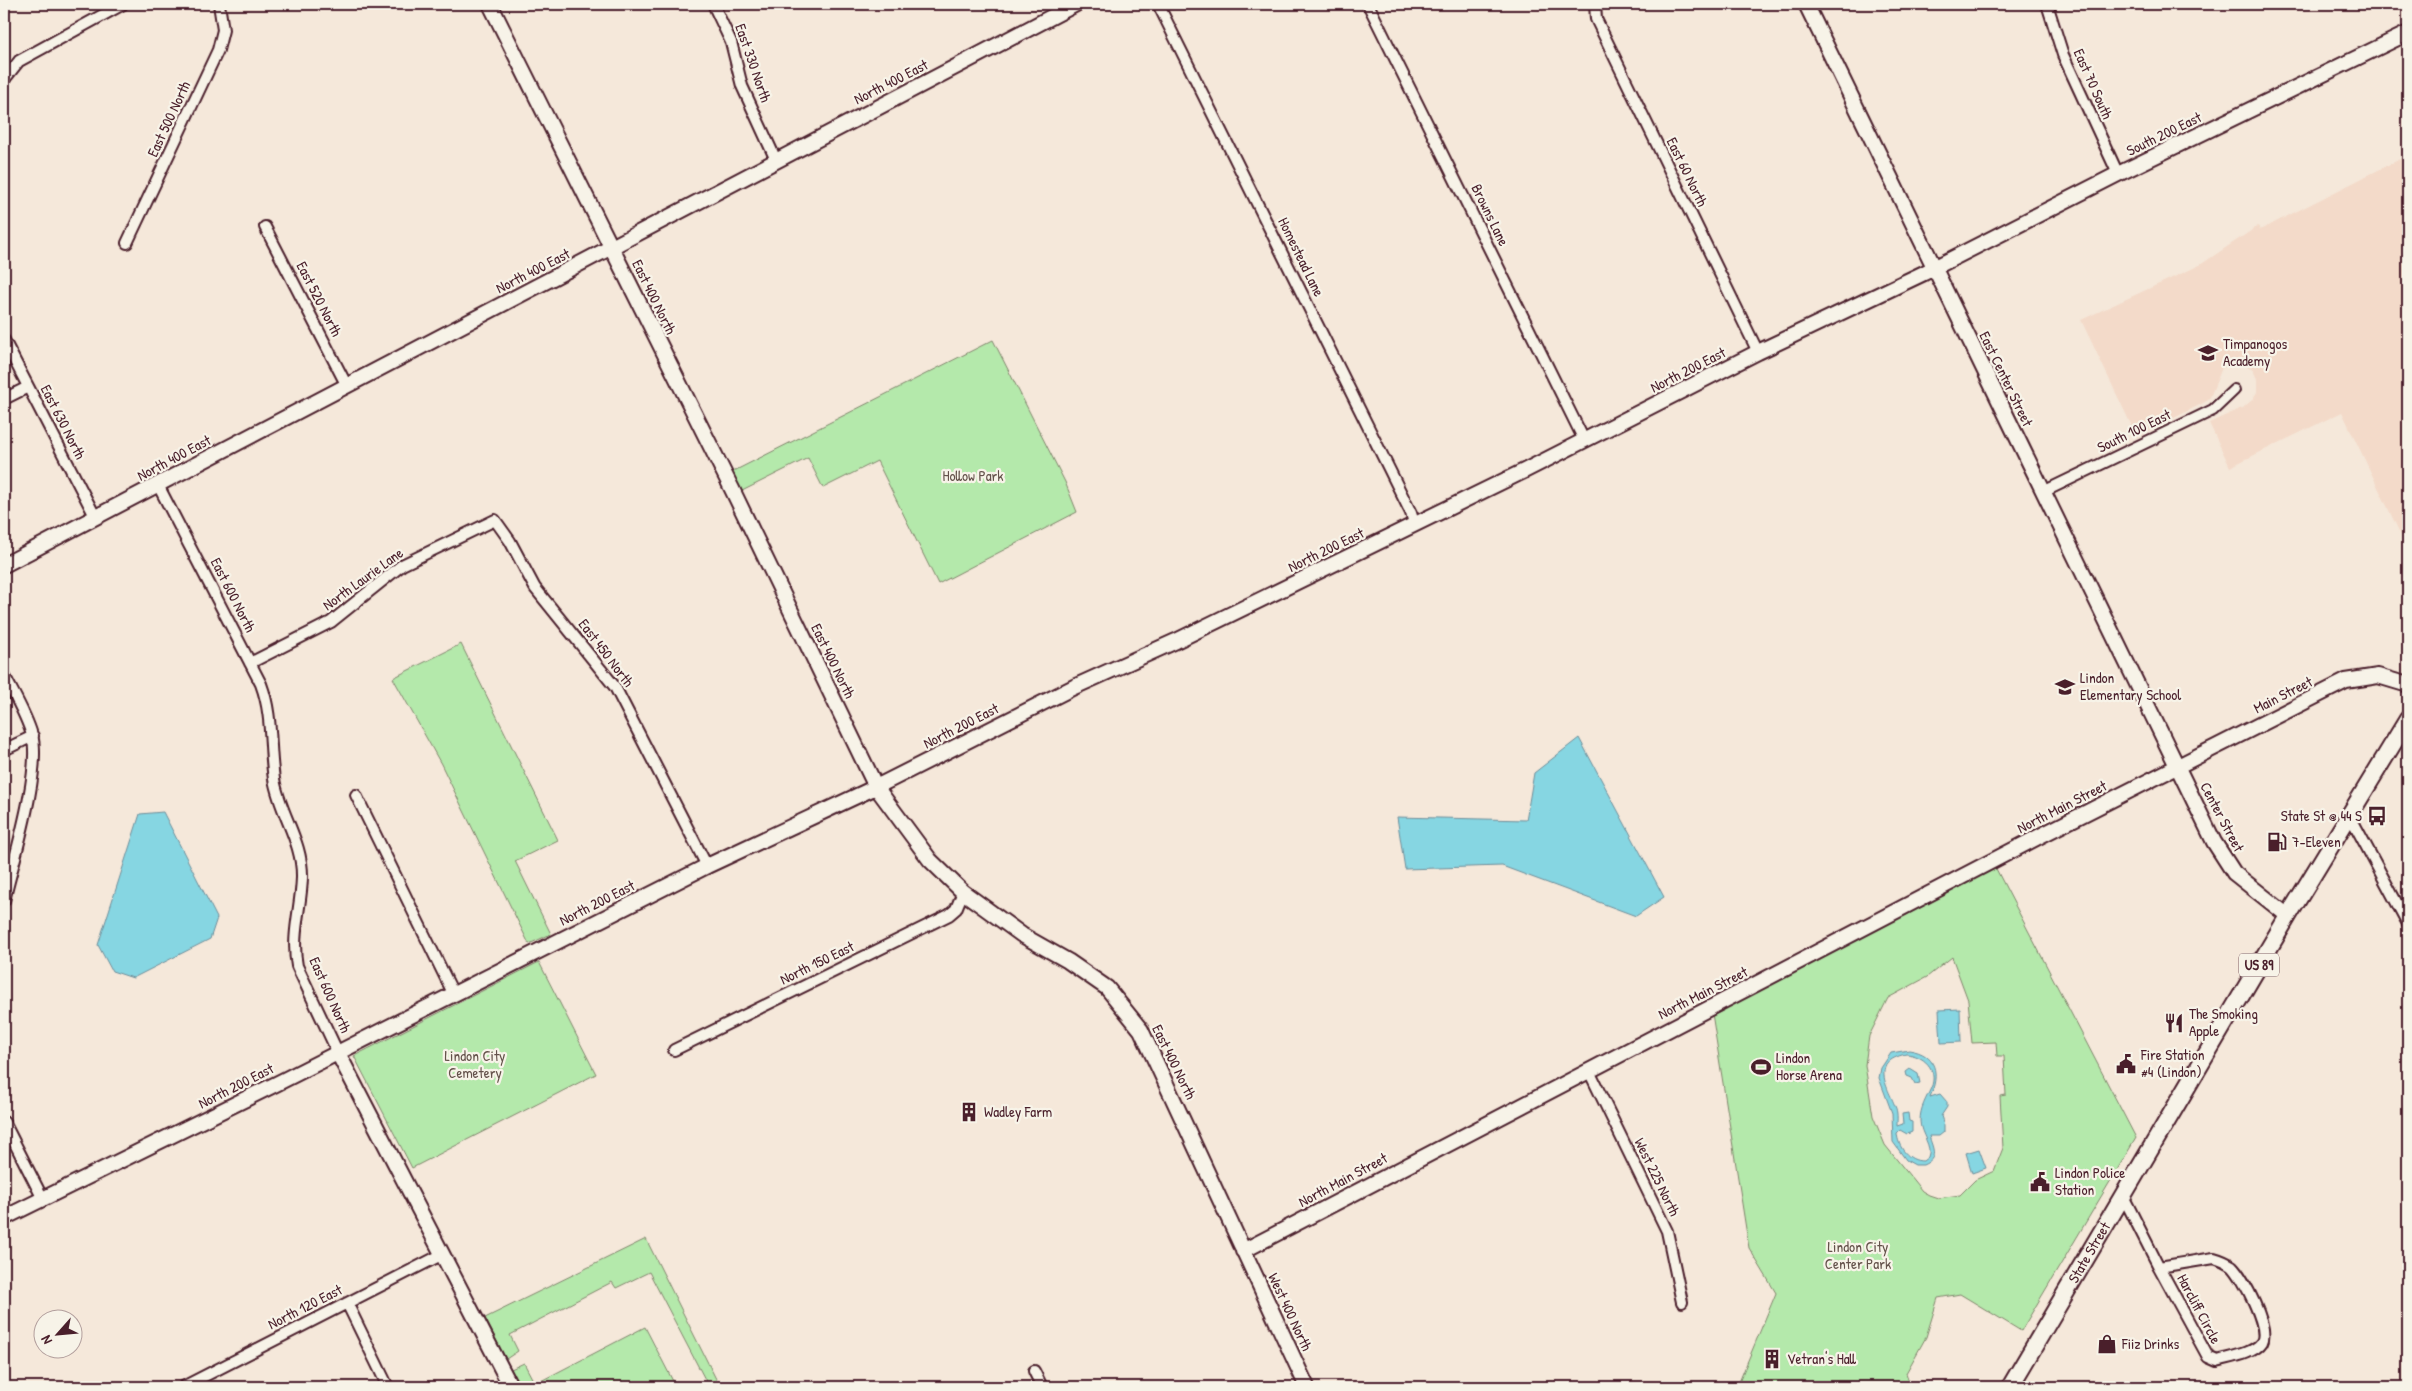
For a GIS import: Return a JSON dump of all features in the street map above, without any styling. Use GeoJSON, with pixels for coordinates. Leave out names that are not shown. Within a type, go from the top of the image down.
{"type":"FeatureCollection","features":[{"type":"Feature","properties":{"kind":"main road","name":"US 89"},"geometry":{"type":"LineString","coordinates":[[2288,916],[2408,718]]}},
{"type":"Feature","properties":{"kind":"main road","name":"State Street"},"geometry":{"type":"LineString","coordinates":[[2010,1387],[2288,916]]}},
{"type":"Feature","properties":{"kind":"street"},"geometry":{"type":"LineString","coordinates":[[4,80],[19,61],[123,4]]}},
{"type":"Feature","properties":{"kind":"street","name":"East 500 North"},"geometry":{"type":"LineString","coordinates":[[127,243],[218,50],[223,30],[219,4]]}},
{"type":"Feature","properties":{"kind":"street","name":"East 400 North"},"geometry":{"type":"LineString","coordinates":[[490,4],[612,248],[876,787],[930,860],[963,892],[1022,935],[1068,961],[1106,988],[1141,1030],[1243,1251]]}},
{"type":"Feature","properties":{"kind":"street","name":"East 330 North"},"geometry":{"type":"LineString","coordinates":[[713,4],[731,42],[742,86],[776,160]]}},
{"type":"Feature","properties":{"kind":"street","name":"North 400 East"},"geometry":{"type":"LineString","coordinates":[[4,565],[1076,4]]}},
{"type":"Feature","properties":{"kind":"street","name":"Homestead Lane"},"geometry":{"type":"LineString","coordinates":[[1158,4],[1412,513],[1414,524]]}},
{"type":"Feature","properties":{"kind":"street","name":"Browns Lane"},"geometry":{"type":"LineString","coordinates":[[1368,4],[1584,440]]}},
{"type":"Feature","properties":{"kind":"street","name":"East 60 North"},"geometry":{"type":"LineString","coordinates":[[1596,4],[1596,19],[1758,352]]}},
{"type":"Feature","properties":{"kind":"street","name":"East Center Street"},"geometry":{"type":"LineString","coordinates":[[1806,4],[2178,767]]}},
{"type":"Feature","properties":{"kind":"street","name":"East 70 South"},"geometry":{"type":"LineString","coordinates":[[2047,4],[2063,55],[2118,174]]}},
{"type":"Feature","properties":{"kind":"street","name":"South 200 East"},"geometry":{"type":"LineString","coordinates":[[1935,268],[2118,174],[2408,33]]}},
{"type":"Feature","properties":{"kind":"street","name":"East 520 North"},"geometry":{"type":"LineString","coordinates":[[265,227],[347,386]]}},
{"type":"Feature","properties":{"kind":"street","name":"North 200 East"},"geometry":{"type":"LineString","coordinates":[[4,1218],[454,995],[707,866],[876,787],[1074,688],[1176,641],[1526,470],[1758,352],[1935,268]]}},
{"type":"Feature","properties":{"kind":"street","name":"East 630 North"},"geometry":{"type":"LineString","coordinates":[[4,340],[96,518]]}},
{"type":"Feature","properties":{"kind":"street"},"geometry":{"type":"LineString","coordinates":[[4,399],[28,387]]}},
{"type":"Feature","properties":{"kind":"street","name":"South 100 East"},"geometry":{"type":"LineString","coordinates":[[2043,492],[2213,410],[2234,390]]}},
{"type":"Feature","properties":{"kind":"street","name":"East 600 North"},"geometry":{"type":"LineString","coordinates":[[158,485],[250,663],[268,704],[274,780],[296,840],[301,861],[302,879],[294,940],[297,966],[338,1053],[511,1387]]}},
{"type":"Feature","properties":{"kind":"street","name":"North Laurie Lane"},"geometry":{"type":"LineString","coordinates":[[250,663],[331,622],[402,566],[495,520]]}},
{"type":"Feature","properties":{"kind":"street","name":"East 450 North"},"geometry":{"type":"LineString","coordinates":[[495,520],[510,541],[535,588],[615,687],[707,866]]}},
{"type":"Feature","properties":{"kind":"street"},"geometry":{"type":"LineString","coordinates":[[4,675],[33,736],[36,756],[32,782],[4,901]]}},
{"type":"Feature","properties":{"kind":"street","name":"Main Street"},"geometry":{"type":"LineString","coordinates":[[2178,767],[2346,681],[2378,676],[2408,685]]}},
{"type":"Feature","properties":{"kind":"street"},"geometry":{"type":"LineString","coordinates":[[4,750],[33,736]]}},
{"type":"Feature","properties":{"kind":"street","name":"Center Street"},"geometry":{"type":"LineString","coordinates":[[2178,767],[2214,842],[2234,873],[2288,916]]}},
{"type":"Feature","properties":{"kind":"street","name":"North Main Street"},"geometry":{"type":"LineString","coordinates":[[1243,1251],[2042,835],[2178,767]]}},
{"type":"Feature","properties":{"kind":"street"},"geometry":{"type":"LineString","coordinates":[[356,795],[454,995]]}},
{"type":"Feature","properties":{"kind":"street"},"geometry":{"type":"LineString","coordinates":[[2350,816],[2408,924]]}},
{"type":"Feature","properties":{"kind":"street","name":"North 150 East"},"geometry":{"type":"LineString","coordinates":[[674,1050],[949,915],[956,909],[963,892]]}},
{"type":"Feature","properties":{"kind":"street","name":"West 225 North"},"geometry":{"type":"LineString","coordinates":[[1589,1071],[1667,1231],[1682,1302]]}},
{"type":"Feature","properties":{"kind":"street"},"geometry":{"type":"LineString","coordinates":[[4,1122],[43,1198]]}},
{"type":"Feature","properties":{"kind":"street","name":"Harcliff Circle"},"geometry":{"type":"LineString","coordinates":[[2124,1196],[2160,1267],[2208,1357],[2217,1361],[2255,1349],[2262,1342],[2265,1333],[2260,1316],[2232,1267],[2214,1258],[2160,1267]]}},
{"type":"Feature","properties":{"kind":"street","name":"West 400 North"},"geometry":{"type":"LineString","coordinates":[[1243,1251],[1307,1387]]}},
{"type":"Feature","properties":{"kind":"street","name":"North 120 East"},"geometry":{"type":"LineString","coordinates":[[188,1386],[441,1255]]}},
{"type":"Feature","properties":{"kind":"street"},"geometry":{"type":"LineString","coordinates":[[346,1303],[388,1387]]}},
{"type":"Feature","properties":{"kind":"street"},"geometry":{"type":"LineString","coordinates":[[1034,1371],[1042,1387]]}},
{"type":"Feature","properties":{"kind":"shaded area"},"geometry":{"type":"Polygon","coordinates":[[[2408,155],[2408,550],[2342,412],[2230,467],[2209,423],[2244,407],[2257,392],[2257,379],[2253,370],[2243,365],[2233,364],[2222,368],[2210,397],[2205,402],[2137,437],[2081,320],[2200,265],[2258,226],[2260,230],[2408,155]]]}},
{"type":"Feature","properties":{"kind":"green space","name":"Hollow Park"},"geometry":{"type":"Polygon","coordinates":[[[993,340],[1065,482],[1077,512],[938,584],[877,461],[823,488],[808,458],[742,491],[732,472],[993,340]]]}},
{"type":"Feature","properties":{"kind":"green space"},"geometry":{"type":"Polygon","coordinates":[[[461,644],[558,840],[515,861],[551,934],[529,944],[441,764],[393,678],[461,644]]]}},
{"type":"Feature","properties":{"kind":"green space","name":"Lindon City Center Park"},"geometry":{"type":"Polygon","coordinates":[[[1992,861],[2136,1138],[2021,1331],[1960,1294],[1938,1298],[1926,1337],[1906,1373],[1911,1387],[1737,1387],[1776,1293],[1749,1248],[1711,1007],[1992,861]],[[1952,957],[1927,977],[1888,998],[1869,1036],[1865,1065],[1873,1116],[1885,1145],[1922,1191],[1938,1198],[1960,1195],[1975,1180],[1994,1171],[2003,1148],[2000,1096],[2006,1095],[2004,1056],[1997,1056],[1996,1042],[1972,1043],[1968,1000],[1952,957]]]}},
{"type":"Feature","properties":{"kind":"green space","name":"Lindon City Cemetery"},"geometry":{"type":"Polygon","coordinates":[[[539,962],[596,1074],[412,1168],[354,1056],[539,962]]]}},
{"type":"Feature","properties":{"kind":"green space"},"geometry":{"type":"Polygon","coordinates":[[[646,1239],[720,1387],[709,1387],[649,1272],[616,1288],[612,1282],[510,1335],[518,1351],[506,1359],[485,1318],[646,1239]]]}},
{"type":"Feature","properties":{"kind":"green space"},"geometry":{"type":"Polygon","coordinates":[[[645,1327],[676,1387],[520,1387],[511,1369],[524,1363],[535,1384],[645,1327]]]}},
{"type":"Feature","properties":{"kind":"water"},"geometry":{"type":"Polygon","coordinates":[[[1579,738],[1664,897],[1636,916],[1502,866],[1405,869],[1397,817],[1526,820],[1534,773],[1579,738]]]}},
{"type":"Feature","properties":{"kind":"water"},"geometry":{"type":"Polygon","coordinates":[[[163,812],[217,918],[210,939],[133,978],[112,971],[98,945],[140,814],[163,812]]]}},
{"type":"Feature","properties":{"kind":"water"},"geometry":{"type":"Polygon","coordinates":[[[1960,1009],[1961,1042],[1941,1043],[1939,1010],[1960,1009]]]}},
{"type":"Feature","properties":{"kind":"water"},"geometry":{"type":"Polygon","coordinates":[[[1909,1050],[1926,1056],[1934,1066],[1935,1073],[1935,1081],[1930,1097],[1940,1094],[1947,1102],[1947,1107],[1941,1116],[1944,1132],[1939,1136],[1929,1136],[1934,1153],[1931,1159],[1923,1165],[1915,1165],[1906,1160],[1893,1142],[1892,1113],[1879,1078],[1881,1068],[1891,1053],[1909,1050]],[[1906,1054],[1888,1063],[1884,1076],[1897,1111],[1897,1126],[1903,1124],[1902,1114],[1908,1113],[1909,1121],[1912,1122],[1912,1132],[1907,1134],[1900,1130],[1897,1133],[1899,1143],[1908,1156],[1923,1161],[1928,1157],[1929,1149],[1922,1131],[1920,1116],[1931,1088],[1933,1075],[1928,1064],[1912,1055],[1906,1054]]]}},
{"type":"Feature","properties":{"kind":"water"},"geometry":{"type":"Polygon","coordinates":[[[1910,1069],[1918,1074],[1920,1083],[1915,1084],[1912,1078],[1907,1076],[1906,1072],[1910,1069]]]}},
{"type":"Feature","properties":{"kind":"water"},"geometry":{"type":"Polygon","coordinates":[[[1979,1149],[1986,1168],[1972,1173],[1966,1153],[1979,1149]]]}},
{"type":"Feature","properties":{"kind":"place","name":"Timpanogos Academy"},"geometry":{"type":"Point","coordinates":[2208,353]}},
{"type":"Feature","properties":{"kind":"place","name":"Lindon Elementary School"},"geometry":{"type":"Point","coordinates":[2065,687]}},
{"type":"Feature","properties":{"kind":"place","name":"State St @ 44 S"},"geometry":{"type":"Point","coordinates":[2377,816]}},
{"type":"Feature","properties":{"kind":"place","name":"7-Eleven"},"geometry":{"type":"Point","coordinates":[2277,842]}},
{"type":"Feature","properties":{"kind":"place","name":"The Smoking Apple"},"geometry":{"type":"Point","coordinates":[2174,1023]}},
{"type":"Feature","properties":{"kind":"place","name":"Fire Station #4 (Lindon)"},"geometry":{"type":"Point","coordinates":[2126,1064]}},
{"type":"Feature","properties":{"kind":"place","name":"Lindon Horse Arena"},"geometry":{"type":"Point","coordinates":[1761,1067]}},
{"type":"Feature","properties":{"kind":"place","name":"Wadley Farm"},"geometry":{"type":"Point","coordinates":[969,1112]}},
{"type":"Feature","properties":{"kind":"place","name":"Lindon Police Station"},"geometry":{"type":"Point","coordinates":[2040,1182]}},
{"type":"Feature","properties":{"kind":"place","name":"Fiiz Drinks"},"geometry":{"type":"Point","coordinates":[2107,1344]}},
{"type":"Feature","properties":{"kind":"place","name":"Vetran's Hall"},"geometry":{"type":"Point","coordinates":[1772,1359]}}]}
